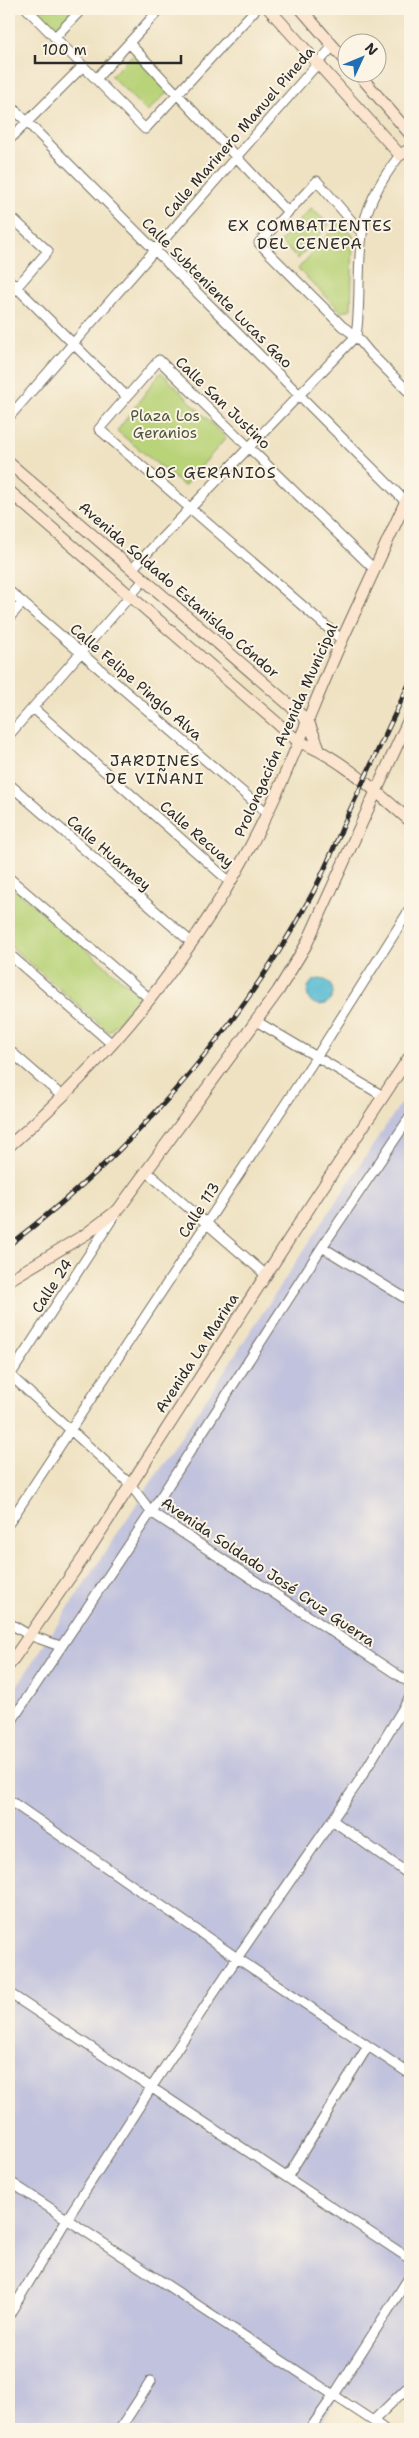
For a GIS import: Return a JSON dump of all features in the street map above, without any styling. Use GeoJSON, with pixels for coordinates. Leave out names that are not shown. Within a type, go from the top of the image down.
{"type":"FeatureCollection","features":[{"type":"Feature","properties":{"kind":"street"},"geometry":{"type":"LineString","coordinates":[[27,9],[145,129],[256,9]]}},
{"type":"Feature","properties":{"kind":"street"},"geometry":{"type":"LineString","coordinates":[[55,38],[82,9]]}},
{"type":"Feature","properties":{"kind":"street"},"geometry":{"type":"LineString","coordinates":[[96,79],[160,9]]}},
{"type":"Feature","properties":{"kind":"street"},"geometry":{"type":"LineString","coordinates":[[269,9],[400,155]]}},
{"type":"Feature","properties":{"kind":"street"},"geometry":{"type":"LineString","coordinates":[[300,9],[336,49]]}},
{"type":"Feature","properties":{"kind":"street"},"geometry":{"type":"LineString","coordinates":[[129,43],[237,155],[288,212]]}},
{"type":"Feature","properties":{"kind":"street","name":"Calle Marinero Manuel Pineda"},"geometry":{"type":"LineString","coordinates":[[9,417],[316,63],[333,46]]}},
{"type":"Feature","properties":{"kind":"street"},"geometry":{"type":"LineString","coordinates":[[9,140],[83,66]]}},
{"type":"Feature","properties":{"kind":"street"},"geometry":{"type":"LineString","coordinates":[[365,82],[410,134]]}},
{"type":"Feature","properties":{"kind":"street","name":"Calle Subteniente Lucas Gao"},"geometry":{"type":"LineString","coordinates":[[9,104],[298,394],[408,497]]}},
{"type":"Feature","properties":{"kind":"street"},"geometry":{"type":"LineString","coordinates":[[132,569],[298,394],[356,336],[362,233],[370,207],[383,181],[400,155],[410,149]]}},
{"type":"Feature","properties":{"kind":"street"},"geometry":{"type":"LineString","coordinates":[[362,233],[317,181],[259,243],[342,326],[356,336],[410,394]]}},
{"type":"Feature","properties":{"kind":"street"},"geometry":{"type":"LineString","coordinates":[[9,215],[48,252],[9,296]]}},
{"type":"Feature","properties":{"kind":"street"},"geometry":{"type":"LineString","coordinates":[[9,280],[127,397],[99,429],[342,640]]}},
{"type":"Feature","properties":{"kind":"street","name":"Calle San Justino"},"geometry":{"type":"LineString","coordinates":[[127,397],[159,360],[375,570]]}},
{"type":"Feature","properties":{"kind":"street","name":"Avenida Soldado Estanislao Cóndor"},"geometry":{"type":"LineString","coordinates":[[9,463],[308,721],[319,748]]}},
{"type":"Feature","properties":{"kind":"street"},"geometry":{"type":"LineString","coordinates":[[9,491],[299,742],[319,748],[376,791],[410,821]]}},
{"type":"Feature","properties":{"kind":"street","name":"Prolongación Avenida Municipal"},"geometry":{"type":"LineString","coordinates":[[9,1146],[63,1097],[112,1044],[150,998],[192,942],[230,882],[267,813],[342,640],[408,497]]}},
{"type":"Feature","properties":{"kind":"street"},"geometry":{"type":"LineString","coordinates":[[9,735],[144,580]]}},
{"type":"Feature","properties":{"kind":"street","name":"Calle Felipe Pinglo Alva"},"geometry":{"type":"LineString","coordinates":[[9,590],[267,813]]}},
{"type":"Feature","properties":{"kind":"street"},"geometry":{"type":"LineString","coordinates":[[9,618],[23,602]]}},
{"type":"Feature","properties":{"kind":"street","name":"Calle Recuay"},"geometry":{"type":"LineString","coordinates":[[33,708],[230,882]]}},
{"type":"Feature","properties":{"kind":"street"},"geometry":{"type":"LineString","coordinates":[[9,1280],[86,1234],[118,1210],[278,991],[306,945],[410,717]]}},
{"type":"Feature","properties":{"kind":"street","name":"Calle Huarmey"},"geometry":{"type":"LineString","coordinates":[[9,784],[192,942]]}},
{"type":"Feature","properties":{"kind":"street"},"geometry":{"type":"LineString","coordinates":[[9,878],[150,998]]}},
{"type":"Feature","properties":{"kind":"street","name":"Calle 113"},"geometry":{"type":"LineString","coordinates":[[9,1523],[317,1056],[410,909]]}},
{"type":"Feature","properties":{"kind":"street"},"geometry":{"type":"LineString","coordinates":[[9,954],[112,1044]]}},
{"type":"Feature","properties":{"kind":"street"},"geometry":{"type":"LineString","coordinates":[[256,1021],[383,1096]]}},
{"type":"Feature","properties":{"kind":"street"},"geometry":{"type":"LineString","coordinates":[[9,1050],[63,1097]]}},
{"type":"Feature","properties":{"kind":"street","name":"Avenida La Marina"},"geometry":{"type":"LineString","coordinates":[[9,1665],[88,1550],[266,1274],[410,1056]]}},
{"type":"Feature","properties":{"kind":"street"},"geometry":{"type":"LineString","coordinates":[[9,1725],[151,1512],[322,1247],[410,1117]]}},
{"type":"Feature","properties":{"kind":"street"},"geometry":{"type":"LineString","coordinates":[[146,1171],[266,1274]]}},
{"type":"Feature","properties":{"kind":"street","name":"Calle 24"},"geometry":{"type":"LineString","coordinates":[[9,1375],[118,1210]]}},
{"type":"Feature","properties":{"kind":"street"},"geometry":{"type":"LineString","coordinates":[[322,1247],[410,1301]]}},
{"type":"Feature","properties":{"kind":"street","name":"Avenida Soldado José Cruz Guerra"},"geometry":{"type":"LineString","coordinates":[[9,1375],[130,1484],[151,1512],[410,1683]]}},
{"type":"Feature","properties":{"kind":"street"},"geometry":{"type":"LineString","coordinates":[[9,1623],[29,1635],[60,1646]]}},
{"type":"Feature","properties":{"kind":"street"},"geometry":{"type":"LineString","coordinates":[[9,2315],[67,2219],[152,2088],[237,1958],[357,1784],[410,1697]]}},
{"type":"Feature","properties":{"kind":"street"},"geometry":{"type":"LineString","coordinates":[[9,1800],[237,1958],[410,2074]]}},
{"type":"Feature","properties":{"kind":"street"},"geometry":{"type":"LineString","coordinates":[[332,1820],[410,1875]]}},
{"type":"Feature","properties":{"kind":"street"},"geometry":{"type":"LineString","coordinates":[[9,1993],[288,2176],[410,2259]]}},
{"type":"Feature","properties":{"kind":"street"},"geometry":{"type":"LineString","coordinates":[[288,2176],[368,2046]]}},
{"type":"Feature","properties":{"kind":"street"},"geometry":{"type":"LineString","coordinates":[[9,2181],[384,2429]]}},
{"type":"Feature","properties":{"kind":"street"},"geometry":{"type":"LineString","coordinates":[[310,2429],[410,2276]]}},
{"type":"Feature","properties":{"kind":"street"},"geometry":{"type":"LineString","coordinates":[[120,2429],[151,2381]]}},
{"type":"Feature","properties":{"kind":"street"},"geometry":{"type":"LineString","coordinates":[[372,2421],[410,2385]]}},
{"type":"Feature","properties":{"kind":"shaded area"},"geometry":{"type":"Polygon","coordinates":[[[410,1089],[410,2392],[381,2418],[345,2394],[335,2401],[317,2429],[9,2429],[9,1698],[410,1089]]]}},
{"type":"Feature","properties":{"kind":"green space"},"geometry":{"type":"Polygon","coordinates":[[[35,9],[74,9],[60,26],[54,28],[35,9]]]}},
{"type":"Feature","properties":{"kind":"green space"},"geometry":{"type":"Polygon","coordinates":[[[134,53],[170,90],[147,112],[111,76],[134,53]]]}},
{"type":"Feature","properties":{"kind":"green space"},"geometry":{"type":"Polygon","coordinates":[[[311,208],[329,224],[298,259],[280,242],[311,208]]]}},
{"type":"Feature","properties":{"kind":"green space"},"geometry":{"type":"Polygon","coordinates":[[[340,221],[353,236],[351,309],[342,312],[298,269],[340,221]]]}},
{"type":"Feature","properties":{"kind":"green space","name":"Plaza Los Geranios"},"geometry":{"type":"Polygon","coordinates":[[[161,372],[226,438],[184,486],[117,431],[161,372]]]}},
{"type":"Feature","properties":{"kind":"green space"},"geometry":{"type":"Polygon","coordinates":[[[9,884],[141,996],[109,1032],[9,945],[9,884]]]}},
{"type":"Feature","properties":{"kind":"water"},"geometry":{"type":"Polygon","coordinates":[[[320,979],[329,983],[333,992],[329,1001],[320,1005],[311,1001],[307,992],[311,983],[320,979]]]}},
{"type":"Feature","properties":{"kind":"railway"},"geometry":{"type":"LineString","coordinates":[[9,1245],[97,1171],[139,1130],[215,1042],[249,996],[281,948],[315,888],[410,682]]}},
{"type":"Feature","properties":{"kind":"district","name":"EX COMBATIENTES DEL CENEPA"},"geometry":{"type":"Point","coordinates":[310,234]}},
{"type":"Feature","properties":{"kind":"district","name":"LOS GERANIOS"},"geometry":{"type":"Point","coordinates":[211,472]}},
{"type":"Feature","properties":{"kind":"district","name":"JARDINES DE VIÑANI"},"geometry":{"type":"Point","coordinates":[155,769]}}]}
